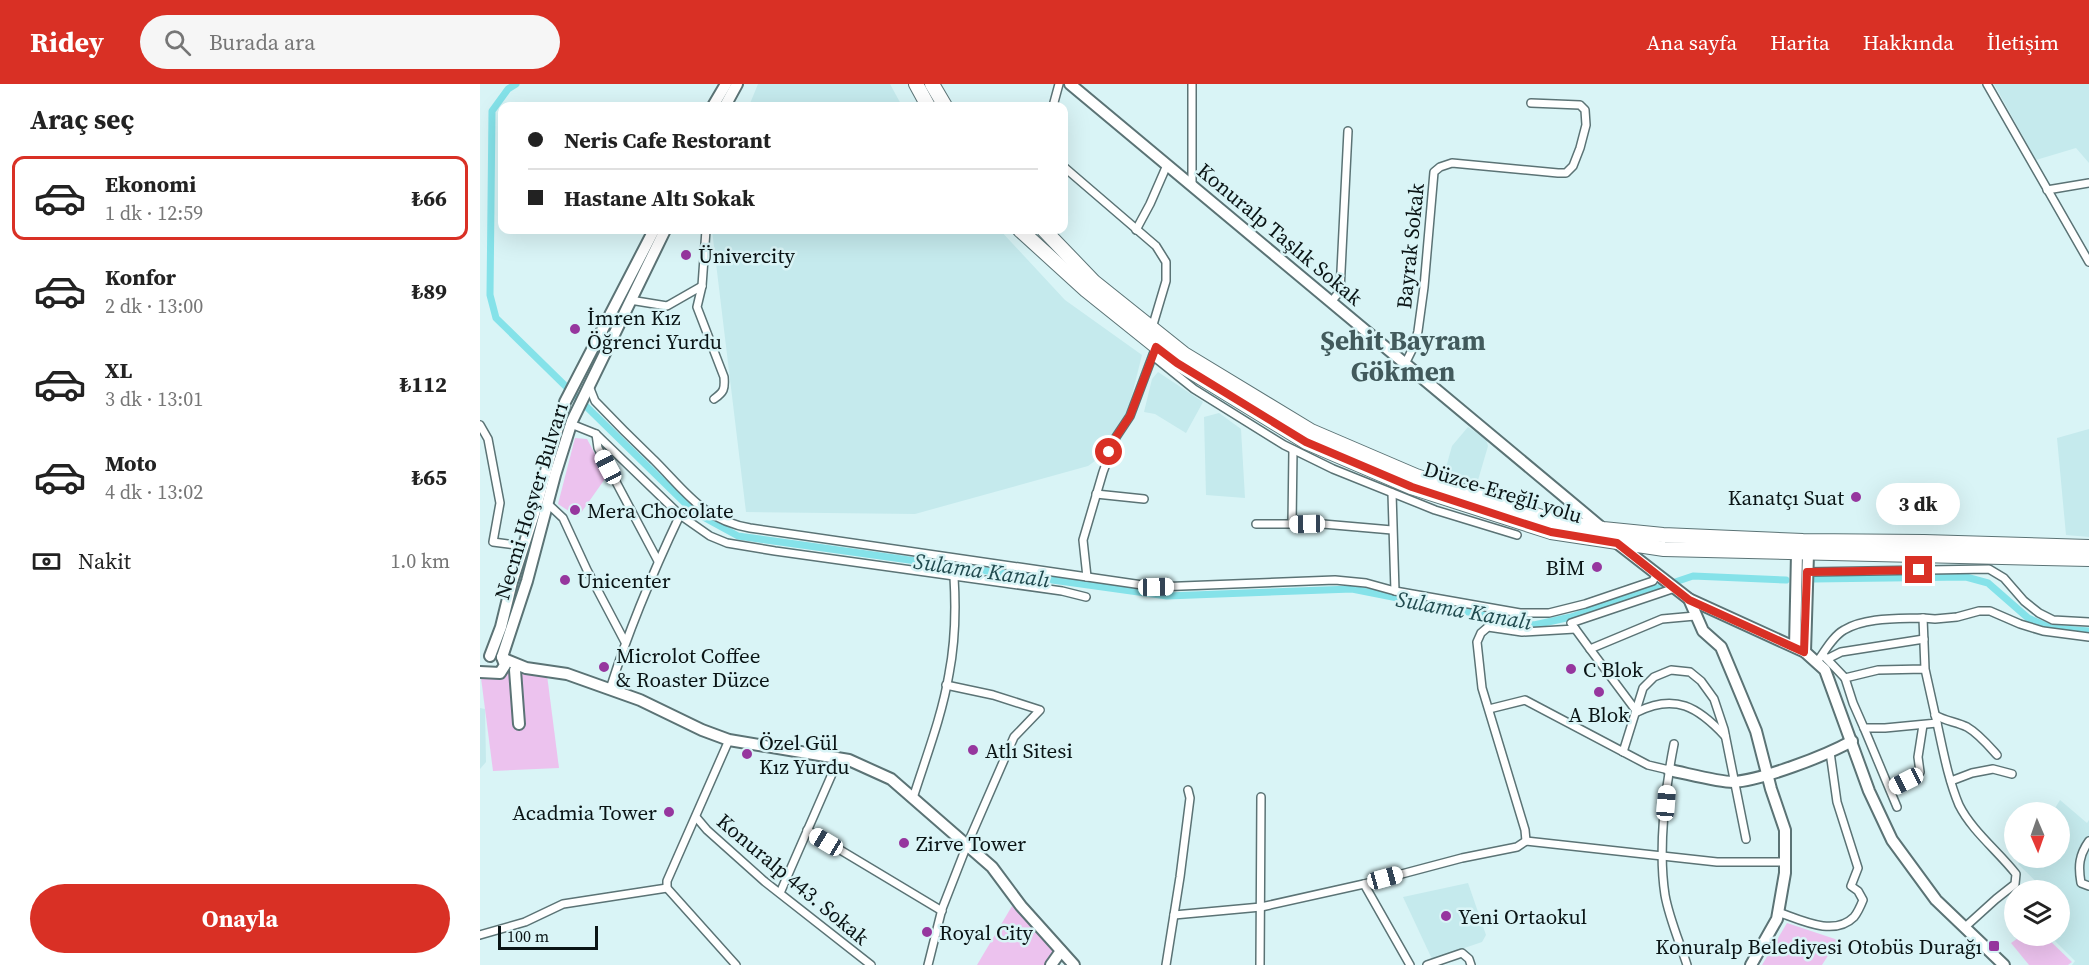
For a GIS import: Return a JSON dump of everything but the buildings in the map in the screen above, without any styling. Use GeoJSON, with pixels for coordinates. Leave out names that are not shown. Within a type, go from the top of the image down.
{"type":"FeatureCollection","features":[{"type":"Feature","properties":{"kind":"highway"},"geometry":{"type":"LineString","coordinates":[[916,84],[925,102]]}},
{"type":"Feature","properties":{"kind":"highway"},"geometry":{"type":"LineString","coordinates":[[932,84],[943,102]]}},
{"type":"Feature","properties":{"kind":"highway","name":"Düzce-Ereğli yolu"},"geometry":{"type":"LineString","coordinates":[[1024,234],[1155,351],[1306,442],[1401,482],[1551,532],[1664,549],[1802,549],[2089,559]]}},
{"type":"Feature","properties":{"kind":"highway","name":"Düzce-Ereğli yolu"},"geometry":{"type":"LineString","coordinates":[[1048,234],[1094,282],[1184,354],[1311,431],[1416,476],[1554,521],[1603,529],[1802,549],[1924,542],[2089,547]]}},
{"type":"Feature","properties":{"kind":"street"},"geometry":{"type":"LineString","coordinates":[[715,102],[726,84]]}},
{"type":"Feature","properties":{"kind":"street"},"geometry":{"type":"LineString","coordinates":[[727,102],[737,84]]}},
{"type":"Feature","properties":{"kind":"street"},"geometry":{"type":"LineString","coordinates":[[1054,102],[1059,84]]}},
{"type":"Feature","properties":{"kind":"street","name":"Konuralp Taşlık Sokak"},"geometry":{"type":"LineString","coordinates":[[1070,84],[1603,529]]}},
{"type":"Feature","properties":{"kind":"street"},"geometry":{"type":"LineString","coordinates":[[1192,84],[1192,186]]}},
{"type":"Feature","properties":{"kind":"street"},"geometry":{"type":"LineString","coordinates":[[1987,84],[2089,262]]}},
{"type":"Feature","properties":{"kind":"street","name":"Bayrak Sokak"},"geometry":{"type":"LineString","coordinates":[[1405,364],[1415,344],[1418,331],[1434,172],[1452,163],[1558,173],[1566,172],[1573,166],[1587,125],[1585,110],[1580,105],[1531,103]]}},
{"type":"Feature","properties":{"kind":"street"},"geometry":{"type":"LineString","coordinates":[[1331,302],[1340,291],[1341,282],[1348,131]]}},
{"type":"Feature","properties":{"kind":"street"},"geometry":{"type":"LineString","coordinates":[[1136,230],[1167,165]]}},
{"type":"Feature","properties":{"kind":"street"},"geometry":{"type":"LineString","coordinates":[[1068,170],[1156,246],[1166,262],[1166,281],[1152,328]]}},
{"type":"Feature","properties":{"kind":"street"},"geometry":{"type":"LineString","coordinates":[[2048,190],[2089,183]]}},
{"type":"Feature","properties":{"kind":"street","name":"Necmi Hoşver Bulvarı"},"geometry":{"type":"LineString","coordinates":[[486,657],[501,627],[563,410],[575,382],[652,234]]}},
{"type":"Feature","properties":{"kind":"street","name":"Necmi Hoşver Bulvarı"},"geometry":{"type":"LineString","coordinates":[[503,658],[571,423],[663,234]]}},
{"type":"Feature","properties":{"kind":"street"},"geometry":{"type":"LineString","coordinates":[[706,234],[702,286],[697,307],[724,377],[725,388],[714,399]]}},
{"type":"Feature","properties":{"kind":"street"},"geometry":{"type":"LineString","coordinates":[[630,300],[667,306],[702,286]]}},
{"type":"Feature","properties":{"kind":"street"},"geometry":{"type":"LineString","coordinates":[[1087,577],[1083,540],[1096,494],[1109,452],[1130,416],[1155,351],[1194,389],[1293,450],[1435,510],[1518,535]]}},
{"type":"Feature","properties":{"kind":"street"},"geometry":{"type":"LineString","coordinates":[[589,383],[595,401],[693,501],[731,525],[1156,587],[1335,580],[1366,583],[1395,591],[1520,613],[1549,613],[1585,604],[1653,581],[1658,574]]}},
{"type":"Feature","properties":{"kind":"street"},"geometry":{"type":"LineString","coordinates":[[571,423],[596,434],[681,515],[710,536],[727,543],[1062,591],[1086,597]]}},
{"type":"Feature","properties":{"kind":"street"},"geometry":{"type":"LineString","coordinates":[[480,425],[488,439],[500,504],[493,542],[523,546]]}},
{"type":"Feature","properties":{"kind":"street"},"geometry":{"type":"LineString","coordinates":[[596,434],[598,448],[658,561]]}},
{"type":"Feature","properties":{"kind":"street"},"geometry":{"type":"LineString","coordinates":[[1292,524],[1293,450]]}},
{"type":"Feature","properties":{"kind":"street"},"geometry":{"type":"LineString","coordinates":[[1392,493],[1395,591]]}},
{"type":"Feature","properties":{"kind":"street"},"geometry":{"type":"LineString","coordinates":[[1096,494],[1144,499]]}},
{"type":"Feature","properties":{"kind":"street"},"geometry":{"type":"LineString","coordinates":[[547,503],[563,518],[625,642]]}},
{"type":"Feature","properties":{"kind":"street"},"geometry":{"type":"LineString","coordinates":[[610,689],[625,642],[658,561],[681,515]]}},
{"type":"Feature","properties":{"kind":"street"},"geometry":{"type":"LineString","coordinates":[[1256,524],[1323,524],[1392,530]]}},
{"type":"Feature","properties":{"kind":"street"},"geometry":{"type":"LineString","coordinates":[[1617,543],[1689,600],[1822,658],[1845,678],[1853,703],[1897,807]]}},
{"type":"Feature","properties":{"kind":"street"},"geometry":{"type":"LineString","coordinates":[[1800,649],[1807,572],[1802,549]]}},
{"type":"Feature","properties":{"kind":"street"},"geometry":{"type":"LineString","coordinates":[[1800,649],[1802,549]]}},
{"type":"Feature","properties":{"kind":"street"},"geometry":{"type":"LineString","coordinates":[[1807,572],[1989,569],[2004,578],[2024,601],[2039,613],[2054,620],[2089,622]]}},
{"type":"Feature","properties":{"kind":"street"},"geometry":{"type":"LineString","coordinates":[[913,798],[949,675],[956,605],[954,577]]}},
{"type":"Feature","properties":{"kind":"street"},"geometry":{"type":"LineString","coordinates":[[1637,712],[1571,623],[1674,588]]}},
{"type":"Feature","properties":{"kind":"street"},"geometry":{"type":"LineString","coordinates":[[1689,600],[1703,631],[1720,647],[1756,731],[1785,830],[1785,873],[1777,919],[1751,965]]}},
{"type":"Feature","properties":{"kind":"street"},"geometry":{"type":"LineString","coordinates":[[1822,658],[1844,630],[1867,622],[1957,617],[1979,611],[1990,611],[2043,631],[2089,637]]}},
{"type":"Feature","properties":{"kind":"street"},"geometry":{"type":"LineString","coordinates":[[1590,649],[1662,619],[1695,616]]}},
{"type":"Feature","properties":{"kind":"street"},"geometry":{"type":"LineString","coordinates":[[1923,618],[1925,669],[1951,781],[1960,806],[1980,834],[2016,874],[2015,884],[1996,898],[1964,928]]}},
{"type":"Feature","properties":{"kind":"street"},"geometry":{"type":"LineString","coordinates":[[1526,841],[1525,830],[1482,688],[1477,642],[1481,633],[1488,627],[1522,632],[1575,628]]}},
{"type":"Feature","properties":{"kind":"street"},"geometry":{"type":"LineString","coordinates":[[1822,658],[1841,652],[1924,639]]}},
{"type":"Feature","properties":{"kind":"street"},"geometry":{"type":"LineString","coordinates":[[490,672],[485,664],[486,657],[496,654],[520,669]]}},
{"type":"Feature","properties":{"kind":"street"},"geometry":{"type":"LineString","coordinates":[[490,672],[505,665],[503,658]]}},
{"type":"Feature","properties":{"kind":"street"},"geometry":{"type":"LineString","coordinates":[[1822,658],[1869,791],[1892,840],[1936,900],[2004,965]]}},
{"type":"Feature","properties":{"kind":"street"},"geometry":{"type":"LineString","coordinates":[[519,724],[520,669]]}},
{"type":"Feature","properties":{"kind":"street"},"geometry":{"type":"LineString","coordinates":[[490,672],[520,669],[567,674],[640,700],[702,730],[729,740],[849,760],[891,779],[993,867],[1021,906],[1074,965]]}},
{"type":"Feature","properties":{"kind":"street"},"geometry":{"type":"LineString","coordinates":[[1845,678],[1878,670],[1925,669]]}},
{"type":"Feature","properties":{"kind":"street"},"geometry":{"type":"LineString","coordinates":[[1623,752],[1643,688],[1654,677],[1671,670],[1690,672],[1701,681],[1713,699],[1726,738],[1746,839]]}},
{"type":"Feature","properties":{"kind":"street"},"geometry":{"type":"LineString","coordinates":[[928,965],[942,911],[967,845],[1014,737],[1040,710],[993,695],[946,684]]}},
{"type":"Feature","properties":{"kind":"street"},"geometry":{"type":"LineString","coordinates":[[1489,709],[1525,700],[1648,765],[1735,781],[1767,774],[1830,752],[1852,741]]}},
{"type":"Feature","properties":{"kind":"street"},"geometry":{"type":"LineString","coordinates":[[1637,712],[1666,702],[1684,706],[1709,719],[1726,738]]}},
{"type":"Feature","properties":{"kind":"street"},"geometry":{"type":"LineString","coordinates":[[1864,728],[1923,725],[1936,719],[1944,720],[1967,727],[1997,755]]}},
{"type":"Feature","properties":{"kind":"street"},"geometry":{"type":"LineString","coordinates":[[1890,789],[1916,778],[1920,772],[1918,757],[1923,725]]}},
{"type":"Feature","properties":{"kind":"street"},"geometry":{"type":"LineString","coordinates":[[729,740],[667,881],[667,888],[736,965]]}},
{"type":"Feature","properties":{"kind":"street"},"geometry":{"type":"LineString","coordinates":[[1674,744],[1668,770],[1662,856],[1665,896],[1687,965]]}},
{"type":"Feature","properties":{"kind":"street"},"geometry":{"type":"LineString","coordinates":[[1778,912],[1818,926],[1843,925],[1856,915],[1863,900],[1858,891],[1851,886],[1858,868],[1837,802],[1830,752]]}},
{"type":"Feature","properties":{"kind":"street"},"geometry":{"type":"LineString","coordinates":[[780,893],[839,758]]}},
{"type":"Feature","properties":{"kind":"street"},"geometry":{"type":"LineString","coordinates":[[1951,781],[1972,773],[1993,769],[2012,774]]}},
{"type":"Feature","properties":{"kind":"street"},"geometry":{"type":"LineString","coordinates":[[1166,965],[1190,798],[1188,790]]}},
{"type":"Feature","properties":{"kind":"street"},"geometry":{"type":"LineString","coordinates":[[1260,965],[1261,797]]}},
{"type":"Feature","properties":{"kind":"street","name":"Konuralp 443. Sokak"},"geometry":{"type":"LineString","coordinates":[[696,817],[707,830],[780,893],[869,965]]}},
{"type":"Feature","properties":{"kind":"street"},"geometry":{"type":"LineString","coordinates":[[807,830],[942,911]]}},
{"type":"Feature","properties":{"kind":"street"},"geometry":{"type":"LineString","coordinates":[[1174,915],[1261,907],[1364,884],[1462,858],[1517,847],[1526,841],[1717,862],[1785,861]]}},
{"type":"Feature","properties":{"kind":"street"},"geometry":{"type":"LineString","coordinates":[[2089,841],[2083,850],[2078,866],[2081,883],[2089,886]]}},
{"type":"Feature","properties":{"kind":"street"},"geometry":{"type":"LineString","coordinates":[[1364,884],[1410,965]]}},
{"type":"Feature","properties":{"kind":"street"},"geometry":{"type":"LineString","coordinates":[[480,934],[525,922],[563,904],[667,888]]}},
{"type":"Feature","properties":{"kind":"street"},"geometry":{"type":"LineString","coordinates":[[1052,965],[1061,951]]}},
{"type":"Feature","properties":{"kind":"street"},"geometry":{"type":"LineString","coordinates":[[1427,965],[1462,953],[1469,959],[1471,965]]}},
{"type":"Feature","properties":{"kind":"shaded area"},"geometry":{"type":"Polygon","coordinates":[[[758,84],[890,84],[900,102],[751,102],[758,84]]]}},
{"type":"Feature","properties":{"kind":"shaded area"},"geometry":{"type":"Polygon","coordinates":[[[1994,84],[2089,84],[2089,163],[2076,148],[2036,160],[1994,84]]]}},
{"type":"Feature","properties":{"kind":"shaded area"},"geometry":{"type":"Polygon","coordinates":[[[712,234],[1004,234],[1065,300],[1142,355],[1120,443],[1088,466],[915,514],[746,512],[712,234]]]}},
{"type":"Feature","properties":{"kind":"shaded area"},"geometry":{"type":"Polygon","coordinates":[[[1158,372],[1203,402],[1186,433],[1155,414],[1144,412],[1152,379],[1158,372]]]}},
{"type":"Feature","properties":{"kind":"shaded area"},"geometry":{"type":"Polygon","coordinates":[[[1219,413],[1241,429],[1245,498],[1206,495],[1204,417],[1219,413]]]}},
{"type":"Feature","properties":{"kind":"shaded area"},"geometry":{"type":"Polygon","coordinates":[[[1468,427],[1486,439],[1488,446],[1476,487],[1443,478],[1452,446],[1468,427]]]}},
{"type":"Feature","properties":{"kind":"shaded area"},"geometry":{"type":"Polygon","coordinates":[[[2089,429],[2089,537],[2066,535],[2057,438],[2089,429]]]}},
{"type":"Feature","properties":{"kind":"shaded area"},"geometry":{"type":"Polygon","coordinates":[[[575,438],[587,439],[607,476],[578,517],[558,504],[575,438]]]}},
{"type":"Feature","properties":{"kind":"shaded area"},"geometry":{"type":"Polygon","coordinates":[[[495,672],[547,675],[559,768],[493,771],[481,678],[482,674],[495,672]]]}},
{"type":"Feature","properties":{"kind":"shaded area"},"geometry":{"type":"Polygon","coordinates":[[[480,708],[485,709],[486,762],[480,769],[480,708]]]}},
{"type":"Feature","properties":{"kind":"shaded area"},"geometry":{"type":"Polygon","coordinates":[[[2070,809],[2087,823],[2089,820],[2089,965],[2072,965],[2075,961],[2060,946],[2070,946],[2070,880],[2035,880],[2022,868],[2070,868],[2070,809]]]}},
{"type":"Feature","properties":{"kind":"shaded area","name":"Yeni Ortaokul"},"geometry":{"type":"Polygon","coordinates":[[[1468,883],[1486,935],[1482,942],[1432,959],[1403,897],[1468,883]]]}},
{"type":"Feature","properties":{"kind":"shaded area"},"geometry":{"type":"Polygon","coordinates":[[[1012,906],[1055,952],[1046,965],[977,965],[1012,906]]]}},
{"type":"Feature","properties":{"kind":"shaded area"},"geometry":{"type":"Polygon","coordinates":[[[1787,923],[1838,940],[1822,965],[1762,965],[1787,923]]]}},
{"type":"Feature","properties":{"kind":"shaded area"},"geometry":{"type":"Polygon","coordinates":[[[2013,946],[2055,946],[2072,962],[2068,965],[2029,965],[2013,946]]]}},
{"type":"Feature","properties":{"kind":"waterway","name":"Sulama Kanalı"},"geometry":{"type":"LineString","coordinates":[[499,102],[508,89],[516,84]]}},
{"type":"Feature","properties":{"kind":"waterway","name":"Sulama Kanalı"},"geometry":{"type":"LineString","coordinates":[[498,103],[492,111],[490,295],[496,318],[694,512],[738,536],[1167,596],[1352,589],[1534,625],[1571,617],[1693,576],[1786,580]]}},
{"type":"Feature","properties":{"kind":"waterway"},"geometry":{"type":"LineString","coordinates":[[1813,579],[1966,577],[1988,583],[2028,618],[2051,628],[2089,631]]}},
{"type":"Feature","properties":{"kind":"place","name":"Ünivercity"},"geometry":{"type":"Point","coordinates":[686,255]}},
{"type":"Feature","properties":{"kind":"place","name":"İmren Kız Öğrenci Yurdu"},"geometry":{"type":"Point","coordinates":[575,329]}},
{"type":"Feature","properties":{"kind":"place","name":"Kanatçı Suat"},"geometry":{"type":"Point","coordinates":[1856,497]}},
{"type":"Feature","properties":{"kind":"place","name":"Mera Chocolate"},"geometry":{"type":"Point","coordinates":[575,510]}},
{"type":"Feature","properties":{"kind":"place","name":"BİM"},"geometry":{"type":"Point","coordinates":[1597,567]}},
{"type":"Feature","properties":{"kind":"place","name":"Unicenter"},"geometry":{"type":"Point","coordinates":[565,580]}},
{"type":"Feature","properties":{"kind":"place","name":"Microlot Coffee & Roaster Düzce"},"geometry":{"type":"Point","coordinates":[604,667]}},
{"type":"Feature","properties":{"kind":"place","name":"C Blok"},"geometry":{"type":"Point","coordinates":[1571,669]}},
{"type":"Feature","properties":{"kind":"place","name":"A Blok"},"geometry":{"type":"Point","coordinates":[1599,692]}},
{"type":"Feature","properties":{"kind":"place","name":"Atlı Sitesi"},"geometry":{"type":"Point","coordinates":[973,750]}},
{"type":"Feature","properties":{"kind":"place","name":"Özel Gül Kız Yurdu"},"geometry":{"type":"Point","coordinates":[747,754]}},
{"type":"Feature","properties":{"kind":"place","name":"Acadmia Tower"},"geometry":{"type":"Point","coordinates":[669,812]}},
{"type":"Feature","properties":{"kind":"place","name":"Zirve Tower"},"geometry":{"type":"Point","coordinates":[904,843]}},
{"type":"Feature","properties":{"kind":"place","name":"Yeni Ortaokul"},"geometry":{"type":"Point","coordinates":[1446,916]}},
{"type":"Feature","properties":{"kind":"place","name":"Royal City"},"geometry":{"type":"Point","coordinates":[927,932]}},
{"type":"Feature","properties":{"kind":"place","name":"Konuralp Belediyesi Otobüs Durağı"},"geometry":{"type":"Point","coordinates":[1994,946]}},
{"type":"Feature","properties":{"kind":"district","name":"Şehit Bayram Gökmen"},"geometry":{"type":"Point","coordinates":[1403,356]}},
{"type":"Feature","properties":{"kind":"route"},"geometry":{"type":"LineString","coordinates":[[1109,452],[1130,416],[1156,347],[1177,363],[1306,442],[1412,487],[1510,519],[1551,532],[1617,543],[1689,600],[1804,652],[1807,572],[1919,570]]}}]}
